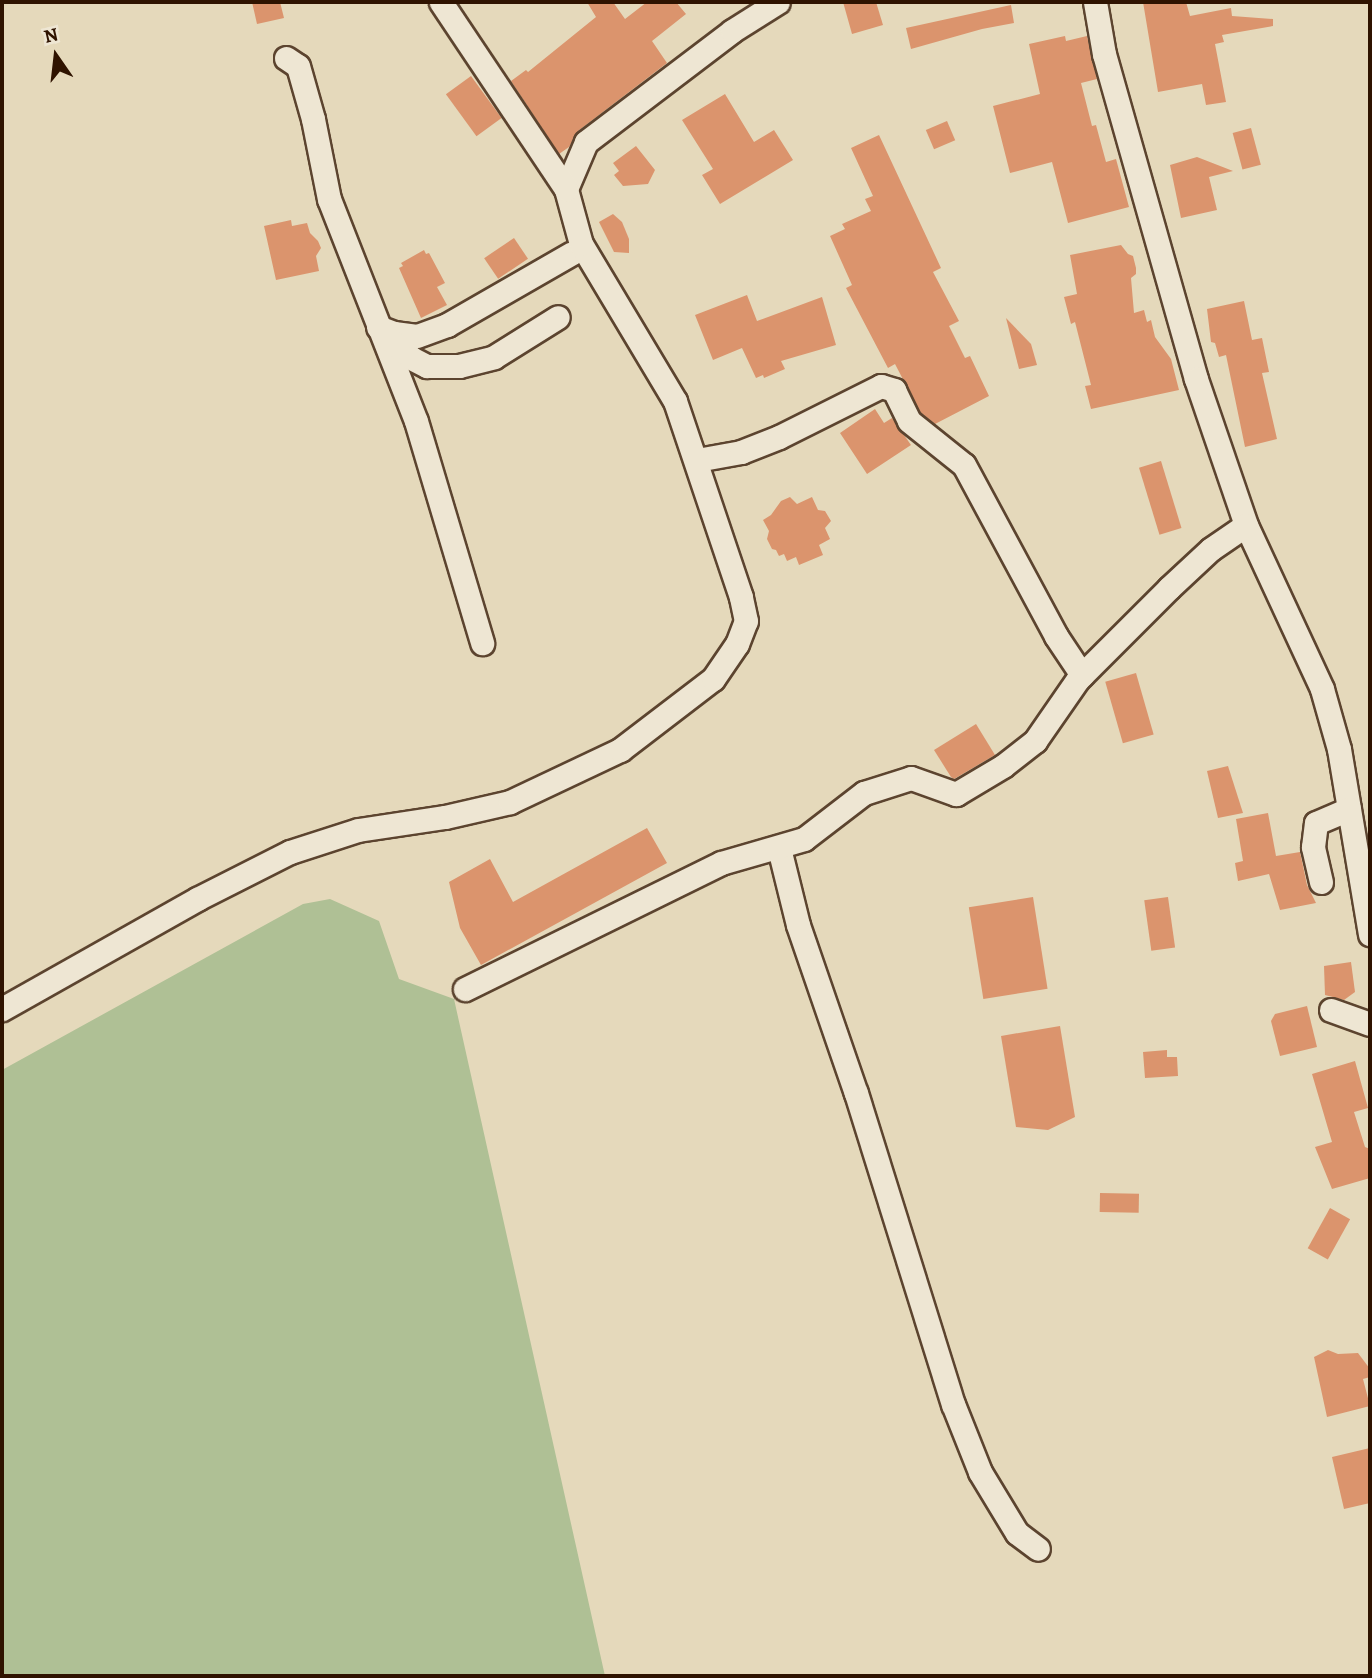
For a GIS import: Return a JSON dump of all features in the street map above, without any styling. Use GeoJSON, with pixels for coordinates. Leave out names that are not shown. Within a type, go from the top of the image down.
{"type":"FeatureCollection","features":[{"type":"Feature","properties":{"kind":"street"},"geometry":{"type":"LineString","coordinates":[[2,1009],[198,899],[290,852],[358,830],[445,817],[510,802],[620,750],[713,679],[737,643],[746,621],[741,597],[675,401],[581,244],[566,189],[441,2]]}},
{"type":"Feature","properties":{"kind":"street"},"geometry":{"type":"LineString","coordinates":[[566,189],[586,142],[732,31],[778,2]]}},
{"type":"Feature","properties":{"kind":"street"},"geometry":{"type":"LineString","coordinates":[[1095,2],[1104,54],[1196,379],[1246,525],[1322,689],[1339,749],[1370,934]]}},
{"type":"Feature","properties":{"kind":"street"},"geometry":{"type":"LineString","coordinates":[[286,58],[299,66],[329,199],[416,421],[482,643]]}},
{"type":"Feature","properties":{"kind":"street"},"geometry":{"type":"LineString","coordinates":[[378,327],[394,333],[417,336],[447,325],[572,253]]}},
{"type":"Feature","properties":{"kind":"street"},"geometry":{"type":"LineString","coordinates":[[378,327],[391,342],[419,362],[428,366],[459,366],[494,357],[558,317]]}},
{"type":"Feature","properties":{"kind":"street"},"geometry":{"type":"LineString","coordinates":[[697,460],[741,452],[779,437],[881,386],[894,390],[909,421],[964,465],[1056,636],[1082,675]]}},
{"type":"Feature","properties":{"kind":"street"},"geometry":{"type":"LineString","coordinates":[[465,989],[721,863],[804,839],[864,793],[911,778],[956,794],[1003,766],[1035,741],[1082,675],[1211,549],[1246,525]]}},
{"type":"Feature","properties":{"kind":"street"},"geometry":{"type":"LineString","coordinates":[[1321,881],[1313,847],[1316,823],[1349,809]]}},
{"type":"Feature","properties":{"kind":"street"},"geometry":{"type":"LineString","coordinates":[[779,848],[798,925],[856,1093],[953,1404],[980,1472],[1017,1533],[1038,1549]]}},
{"type":"Feature","properties":{"kind":"street"},"geometry":{"type":"LineString","coordinates":[[1331,1010],[1370,1024]]}},
{"type":"Feature","properties":{"kind":"green space"},"geometry":{"type":"Polygon","coordinates":[[[330,899],[379,921],[399,979],[454,999],[605,1676],[2,1676],[2,1070],[303,904],[330,899]]]}},
{"type":"Feature","properties":{"kind":"building"},"geometry":{"type":"Polygon","coordinates":[[[252,2],[280,2],[284,18],[257,24],[252,2]]]}},
{"type":"Feature","properties":{"kind":"building"},"geometry":{"type":"Polygon","coordinates":[[[587,2],[613,2],[625,19],[647,2],[676,2],[686,14],[652,41],[667,63],[578,131],[569,147],[559,154],[511,81],[526,70],[528,72],[596,17],[587,2]]]}},
{"type":"Feature","properties":{"kind":"building"},"geometry":{"type":"Polygon","coordinates":[[[843,2],[876,2],[883,25],[852,34],[843,2]]]}},
{"type":"Feature","properties":{"kind":"building"},"geometry":{"type":"Polygon","coordinates":[[[1143,2],[1186,2],[1190,16],[1231,8],[1232,16],[1273,19],[1273,26],[1222,35],[1224,42],[1215,44],[1226,102],[1206,105],[1202,84],[1158,92],[1143,2]]]}},
{"type":"Feature","properties":{"kind":"building"},"geometry":{"type":"Polygon","coordinates":[[[1011,5],[1014,23],[911,49],[906,28],[1011,5]]]}},
{"type":"Feature","properties":{"kind":"building"},"geometry":{"type":"Polygon","coordinates":[[[1065,36],[1066,41],[1087,36],[1097,79],[1081,83],[1092,126],[1096,125],[1106,162],[1116,159],[1129,207],[1068,223],[1052,162],[1010,173],[993,106],[1040,94],[1029,44],[1065,36]]]}},
{"type":"Feature","properties":{"kind":"building"},"geometry":{"type":"Polygon","coordinates":[[[471,76],[502,118],[476,136],[446,94],[471,76]]]}},
{"type":"Feature","properties":{"kind":"building"},"geometry":{"type":"Polygon","coordinates":[[[725,94],[754,142],[774,130],[793,160],[720,204],[702,175],[713,169],[682,120],[725,94]]]}},
{"type":"Feature","properties":{"kind":"building"},"geometry":{"type":"Polygon","coordinates":[[[947,121],[955,140],[934,149],[926,130],[947,121]]]}},
{"type":"Feature","properties":{"kind":"building"},"geometry":{"type":"Polygon","coordinates":[[[1251,128],[1261,165],[1242,170],[1233,133],[1251,128]]]}},
{"type":"Feature","properties":{"kind":"building"},"geometry":{"type":"Polygon","coordinates":[[[879,135],[941,268],[933,272],[959,321],[949,326],[965,358],[970,356],[989,396],[935,424],[920,412],[895,364],[888,368],[846,288],[852,285],[830,236],[845,229],[842,224],[871,211],[865,199],[873,196],[851,148],[879,135]]]}},
{"type":"Feature","properties":{"kind":"building"},"geometry":{"type":"Polygon","coordinates":[[[636,146],[655,170],[648,184],[623,186],[614,175],[619,171],[613,163],[636,146]]]}},
{"type":"Feature","properties":{"kind":"building"},"geometry":{"type":"Polygon","coordinates":[[[1197,157],[1233,171],[1209,177],[1217,210],[1181,218],[1170,165],[1197,157]]]}},
{"type":"Feature","properties":{"kind":"building"},"geometry":{"type":"Polygon","coordinates":[[[613,214],[622,222],[629,239],[629,253],[614,252],[599,222],[613,214]]]}},
{"type":"Feature","properties":{"kind":"building"},"geometry":{"type":"Polygon","coordinates":[[[291,220],[292,226],[307,223],[310,233],[318,241],[321,248],[316,256],[319,271],[276,280],[264,226],[291,220]]]}},
{"type":"Feature","properties":{"kind":"building"},"geometry":{"type":"Polygon","coordinates":[[[514,238],[528,259],[498,279],[484,258],[514,238]]]}},
{"type":"Feature","properties":{"kind":"building"},"geometry":{"type":"Polygon","coordinates":[[[1121,245],[1133,256],[1136,268],[1136,274],[1131,278],[1134,313],[1144,310],[1147,322],[1151,320],[1155,337],[1171,359],[1179,390],[1091,409],[1085,386],[1091,385],[1075,322],[1071,324],[1064,297],[1077,294],[1070,255],[1121,245]]]}},
{"type":"Feature","properties":{"kind":"building"},"geometry":{"type":"Polygon","coordinates":[[[424,250],[426,254],[429,253],[445,283],[437,287],[447,305],[421,318],[399,268],[403,266],[401,263],[424,250]]]}},
{"type":"Feature","properties":{"kind":"building"},"geometry":{"type":"Polygon","coordinates":[[[747,295],[757,321],[822,297],[836,345],[781,361],[785,369],[764,378],[763,375],[756,378],[742,348],[713,360],[695,315],[747,295]]]}},
{"type":"Feature","properties":{"kind":"building"},"geometry":{"type":"Polygon","coordinates":[[[1244,301],[1252,340],[1262,338],[1269,372],[1262,373],[1277,439],[1245,447],[1226,355],[1219,357],[1215,343],[1211,342],[1207,309],[1244,301]]]}},
{"type":"Feature","properties":{"kind":"building"},"geometry":{"type":"Polygon","coordinates":[[[1006,318],[1031,344],[1037,365],[1019,369],[1006,318]]]}},
{"type":"Feature","properties":{"kind":"building"},"geometry":{"type":"Polygon","coordinates":[[[875,409],[884,423],[892,418],[911,445],[867,474],[840,433],[875,409]]]}},
{"type":"Feature","properties":{"kind":"building"},"geometry":{"type":"Polygon","coordinates":[[[1161,461],[1181,528],[1159,535],[1139,468],[1161,461]]]}},
{"type":"Feature","properties":{"kind":"building"},"geometry":{"type":"Polygon","coordinates":[[[790,497],[797,504],[812,497],[818,510],[825,511],[831,521],[825,528],[830,539],[819,545],[823,555],[799,565],[796,557],[787,561],[784,554],[779,556],[776,550],[772,549],[767,539],[769,531],[763,520],[771,515],[781,501],[790,497]]]}},
{"type":"Feature","properties":{"kind":"building"},"geometry":{"type":"Polygon","coordinates":[[[1136,673],[1154,735],[1123,743],[1105,682],[1136,673]]]}},
{"type":"Feature","properties":{"kind":"building"},"geometry":{"type":"Polygon","coordinates":[[[976,724],[995,755],[954,779],[934,750],[976,724]]]}},
{"type":"Feature","properties":{"kind":"building"},"geometry":{"type":"Polygon","coordinates":[[[1228,766],[1243,813],[1218,818],[1207,771],[1228,766]]]}},
{"type":"Feature","properties":{"kind":"building"},"geometry":{"type":"Polygon","coordinates":[[[1268,813],[1276,856],[1300,852],[1307,885],[1316,903],[1280,910],[1269,874],[1238,881],[1235,863],[1243,861],[1236,819],[1268,813]]]}},
{"type":"Feature","properties":{"kind":"building"},"geometry":{"type":"Polygon","coordinates":[[[647,828],[667,863],[481,965],[460,928],[449,882],[490,859],[513,902],[647,828]]]}},
{"type":"Feature","properties":{"kind":"building"},"geometry":{"type":"Polygon","coordinates":[[[1033,897],[1048,989],[983,999],[969,907],[1033,897]]]}},
{"type":"Feature","properties":{"kind":"building"},"geometry":{"type":"Polygon","coordinates":[[[1168,897],[1175,948],[1151,951],[1144,900],[1168,897]]]}},
{"type":"Feature","properties":{"kind":"building"},"geometry":{"type":"Polygon","coordinates":[[[1351,962],[1355,992],[1344,1000],[1325,995],[1324,966],[1351,962]]]}},
{"type":"Feature","properties":{"kind":"building"},"geometry":{"type":"Polygon","coordinates":[[[1307,1006],[1317,1047],[1280,1056],[1271,1021],[1275,1014],[1307,1006]]]}},
{"type":"Feature","properties":{"kind":"building"},"geometry":{"type":"Polygon","coordinates":[[[1060,1026],[1075,1117],[1048,1130],[1016,1127],[1001,1036],[1060,1026]]]}},
{"type":"Feature","properties":{"kind":"building"},"geometry":{"type":"Polygon","coordinates":[[[1167,1050],[1167,1057],[1177,1057],[1178,1076],[1145,1078],[1143,1052],[1167,1050]]]}},
{"type":"Feature","properties":{"kind":"building"},"geometry":{"type":"Polygon","coordinates":[[[1355,1061],[1368,1108],[1354,1112],[1365,1147],[1370,1149],[1370,1178],[1332,1189],[1315,1147],[1332,1142],[1312,1074],[1355,1061]]]}},
{"type":"Feature","properties":{"kind":"building"},"geometry":{"type":"Polygon","coordinates":[[[1100,1193],[1139,1194],[1139,1213],[1100,1212],[1100,1193]]]}},
{"type":"Feature","properties":{"kind":"building"},"geometry":{"type":"Polygon","coordinates":[[[1330,1208],[1350,1219],[1328,1259],[1308,1248],[1330,1208]]]}},
{"type":"Feature","properties":{"kind":"building"},"geometry":{"type":"Polygon","coordinates":[[[1328,1350],[1338,1354],[1358,1353],[1370,1369],[1370,1377],[1363,1379],[1370,1406],[1327,1417],[1314,1357],[1328,1350]]]}},
{"type":"Feature","properties":{"kind":"building"},"geometry":{"type":"Polygon","coordinates":[[[1370,1448],[1370,1503],[1344,1509],[1332,1457],[1370,1448]]]}}]}
